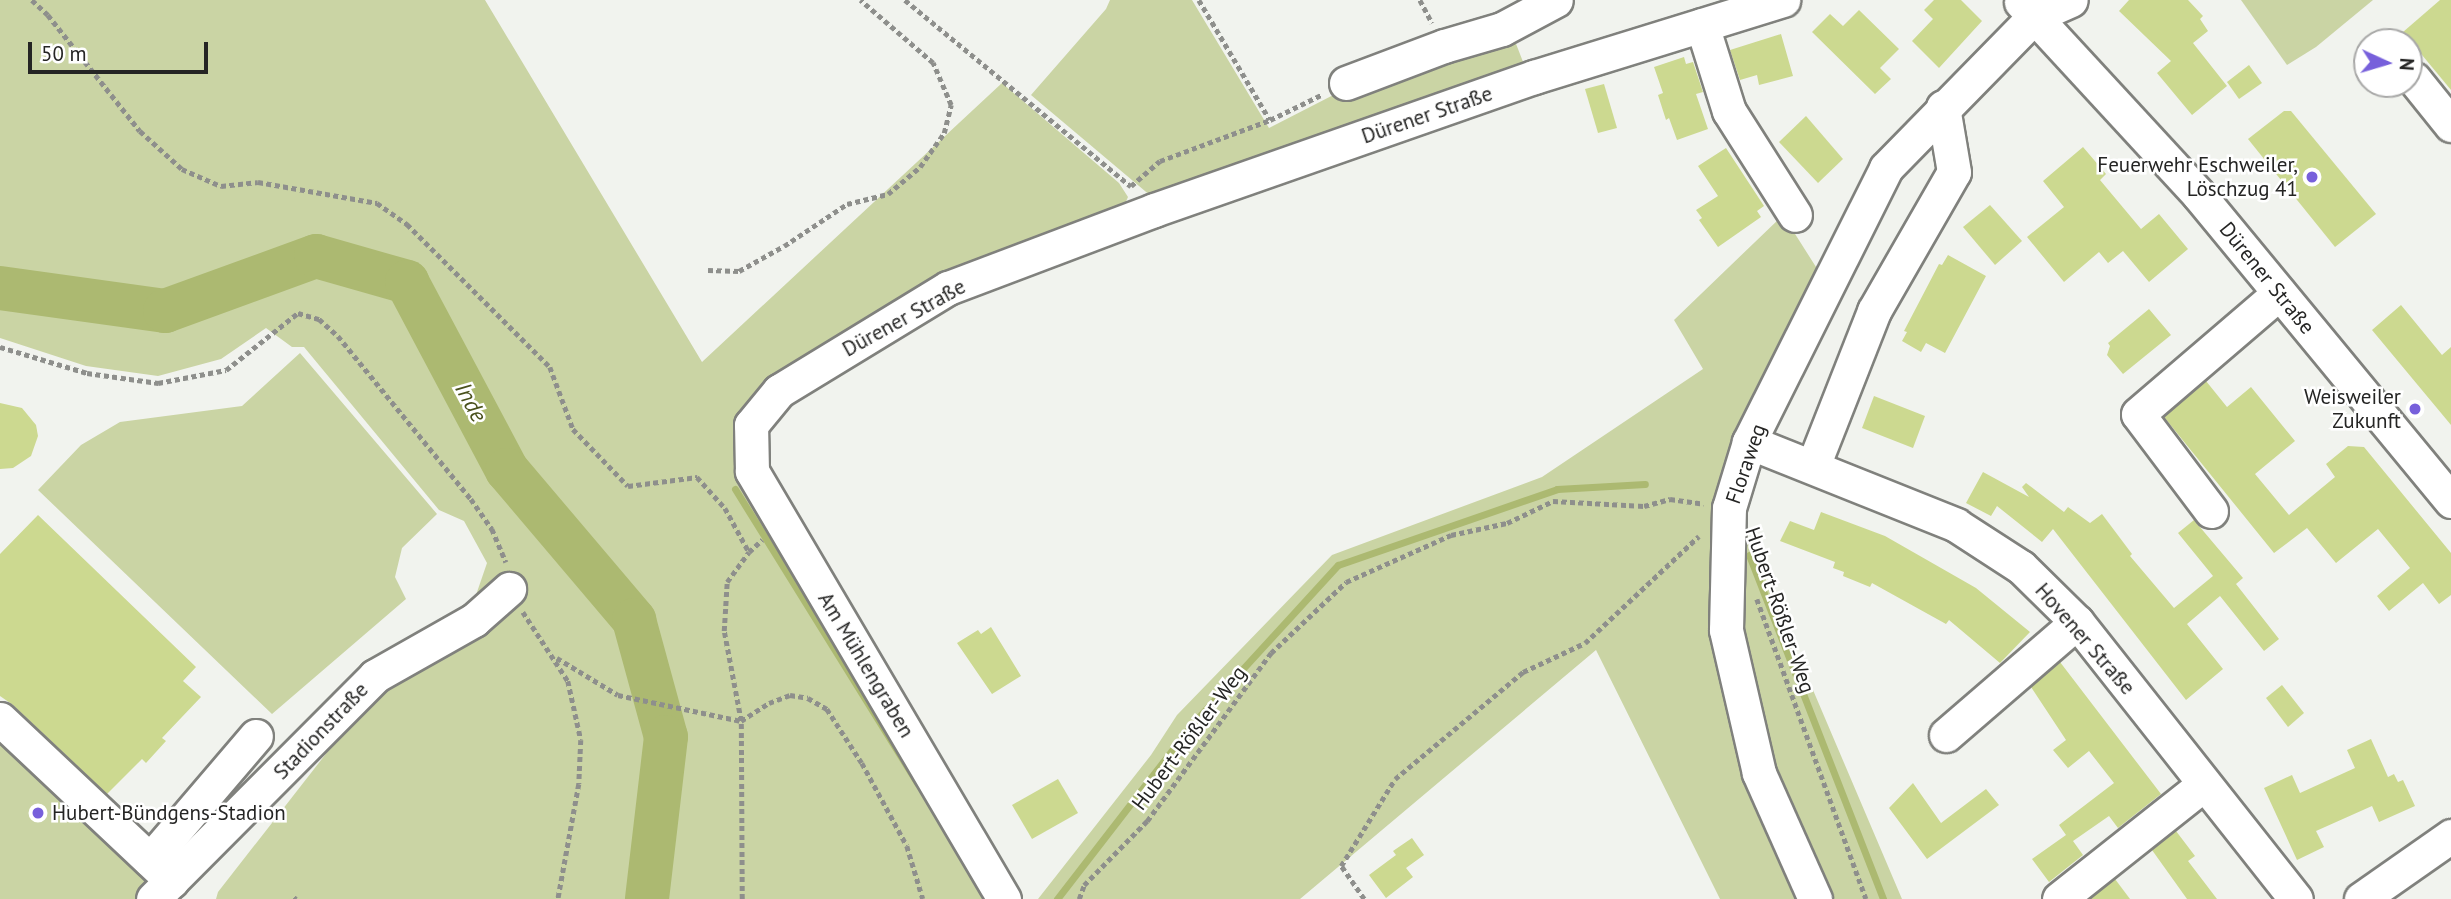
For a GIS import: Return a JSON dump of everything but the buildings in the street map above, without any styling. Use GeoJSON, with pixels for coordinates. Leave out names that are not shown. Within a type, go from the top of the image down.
{"type":"FeatureCollection","features":[{"type":"Feature","properties":{"kind":"street"},"geometry":{"type":"LineString","coordinates":[[1346,83],[1444,46],[1502,29],[1556,0]]}},
{"type":"Feature","properties":{"kind":"street","name":"Dürener Straße"},"geometry":{"type":"LineString","coordinates":[[751,425],[779,391],[948,288],[1154,210],[1534,77],[1783,0]]}},
{"type":"Feature","properties":{"kind":"street"},"geometry":{"type":"LineString","coordinates":[[2027,8],[2071,0]]}},
{"type":"Feature","properties":{"kind":"street","name":"Dürener Straße"},"geometry":{"type":"LineString","coordinates":[[2027,8],[2198,194],[2279,293],[2447,488]]}},
{"type":"Feature","properties":{"kind":"street","name":"Floraweg"},"geometry":{"type":"LineString","coordinates":[[1815,899],[1759,773],[1726,630],[1729,508],[1749,442],[1886,168],[1943,107],[2027,8]]}},
{"type":"Feature","properties":{"kind":"street"},"geometry":{"type":"LineString","coordinates":[[1702,25],[1729,111],[1795,215]]}},
{"type":"Feature","properties":{"kind":"street"},"geometry":{"type":"LineString","coordinates":[[2423,90],[2451,125]]}},
{"type":"Feature","properties":{"kind":"street"},"geometry":{"type":"LineString","coordinates":[[1813,466],[1874,311],[1954,172],[1943,107]]}},
{"type":"Feature","properties":{"kind":"street"},"geometry":{"type":"LineString","coordinates":[[2211,511],[2138,414],[2279,293]]}},
{"type":"Feature","properties":{"kind":"street","name":"Am Mühlengraben"},"geometry":{"type":"LineString","coordinates":[[751,425],[752,471],[1004,899]]}},
{"type":"Feature","properties":{"kind":"street","name":"Hovener Straße"},"geometry":{"type":"LineString","coordinates":[[1749,442],[1956,524],[2021,567],[2077,622],[2297,899]]}},
{"type":"Feature","properties":{"kind":"street","name":"Stadionstraße"},"geometry":{"type":"LineString","coordinates":[[158,880],[375,676],[474,620],[509,589]]}},
{"type":"Feature","properties":{"kind":"street"},"geometry":{"type":"LineString","coordinates":[[1946,735],[2077,622]]}},
{"type":"Feature","properties":{"kind":"street"},"geometry":{"type":"LineString","coordinates":[[0,719],[158,880],[256,736]]}},
{"type":"Feature","properties":{"kind":"street"},"geometry":{"type":"LineString","coordinates":[[2059,899],[2204,784]]}},
{"type":"Feature","properties":{"kind":"street"},"geometry":{"type":"LineString","coordinates":[[2361,899],[2451,836]]}},
{"type":"Feature","properties":{"kind":"path"},"geometry":{"type":"LineString","coordinates":[[32,0],[48,15],[141,131],[182,169],[221,186],[258,182],[377,203],[407,224],[550,367],[573,429],[628,486],[697,477],[725,508],[749,552]]}},
{"type":"Feature","properties":{"kind":"path"},"geometry":{"type":"LineString","coordinates":[[708,270],[739,271],[847,204],[888,194],[920,167],[944,134],[951,105],[933,63],[860,0]]}},
{"type":"Feature","properties":{"kind":"path"},"geometry":{"type":"LineString","coordinates":[[905,0],[1131,186],[1154,210]]}},
{"type":"Feature","properties":{"kind":"path"},"geometry":{"type":"LineString","coordinates":[[1199,0],[1270,120]]}},
{"type":"Feature","properties":{"kind":"path"},"geometry":{"type":"LineString","coordinates":[[1131,186],[1160,161],[1270,120],[1346,83]]}},
{"type":"Feature","properties":{"kind":"path"},"geometry":{"type":"LineString","coordinates":[[0,347],[87,373],[158,383],[226,370],[298,313],[319,319],[338,336],[471,499],[506,558],[509,589],[556,657],[576,705],[580,740],[579,784],[558,899]]}},
{"type":"Feature","properties":{"kind":"path","name":"Hubert-Rößler-Weg"},"geometry":{"type":"LineString","coordinates":[[1079,899],[1084,885],[1147,821],[1210,740],[1271,653],[1346,582],[1451,535],[1507,523],[1553,501],[1644,506],[1670,499],[1729,508]]}},
{"type":"Feature","properties":{"kind":"path"},"geometry":{"type":"LineString","coordinates":[[1364,899],[1341,866],[1395,779],[1523,673],[1585,643],[1729,508]]}},
{"type":"Feature","properties":{"kind":"path"},"geometry":{"type":"LineString","coordinates":[[742,899],[741,721],[724,631],[727,582],[755,545]]}},
{"type":"Feature","properties":{"kind":"path","name":"Hubert-Rößler-Weg"},"geometry":{"type":"LineString","coordinates":[[1755,595],[1866,899]]}},
{"type":"Feature","properties":{"kind":"path"},"geometry":{"type":"LineString","coordinates":[[556,657],[618,695],[719,717],[741,721],[769,703],[790,695],[808,698],[827,709],[862,763],[907,846],[923,899]]}},
{"type":"Feature","properties":{"kind":"green space"},"geometry":{"type":"Polygon","coordinates":[[[0,0],[485,0],[702,362],[1002,83],[1119,183],[1128,197],[1119,217],[946,281],[743,423],[997,899],[216,899],[218,892],[382,682],[489,620],[476,595],[487,563],[464,521],[439,510],[304,347],[292,347],[266,328],[221,359],[158,376],[86,366],[0,338],[0,0]]]}},
{"type":"Feature","properties":{"kind":"green space"},"geometry":{"type":"Polygon","coordinates":[[[1110,0],[1192,0],[1269,128],[1347,88],[1511,31],[1527,72],[1158,202],[1031,95],[1106,9],[1110,0]]]}},
{"type":"Feature","properties":{"kind":"green space"},"geometry":{"type":"Polygon","coordinates":[[[2241,0],[2373,0],[2316,47],[2287,65],[2241,0]]]}},
{"type":"Feature","properties":{"kind":"green space"},"geometry":{"type":"Polygon","coordinates":[[[1783,215],[1823,278],[1713,517],[1747,535],[1902,899],[1720,899],[1596,650],[1300,899],[1038,899],[1151,755],[1177,715],[1332,555],[1542,477],[1703,369],[1674,320],[1783,215]]]}},
{"type":"Feature","properties":{"kind":"green space"},"geometry":{"type":"Polygon","coordinates":[[[300,353],[437,514],[402,548],[395,577],[406,599],[272,714],[38,490],[81,445],[120,422],[242,406],[300,353]]]}},
{"type":"Feature","properties":{"kind":"green space","name":"Hubert-Bündgens-Stadion"},"geometry":{"type":"Polygon","coordinates":[[[0,741],[153,885],[138,899],[0,899],[0,741]]]}},
{"type":"Feature","properties":{"kind":"waterway","name":"Inde"},"geometry":{"type":"LineString","coordinates":[[0,288],[165,311],[316,256],[407,282],[507,470],[634,620],[666,737],[647,899]]}},
{"type":"Feature","properties":{"kind":"waterway"},"geometry":{"type":"LineString","coordinates":[[1057,899],[1194,722],[1338,565],[1557,489],[1645,484]]}},
{"type":"Feature","properties":{"kind":"waterway"},"geometry":{"type":"LineString","coordinates":[[735,489],[917,783]]}},
{"type":"Feature","properties":{"kind":"waterway"},"geometry":{"type":"LineString","coordinates":[[1749,555],[1883,899]]}},
{"type":"Feature","properties":{"kind":"place","name":"Feuerwehr Eschweiler, Löschzug 41"},"geometry":{"type":"Point","coordinates":[2312,177]}},
{"type":"Feature","properties":{"kind":"place","name":"Weisweiler Zukunft"},"geometry":{"type":"Point","coordinates":[2415,409]}},
{"type":"Feature","properties":{"kind":"place","name":"Hubert-Bündgens-Stadion"},"geometry":{"type":"Point","coordinates":[38,813]}}]}
